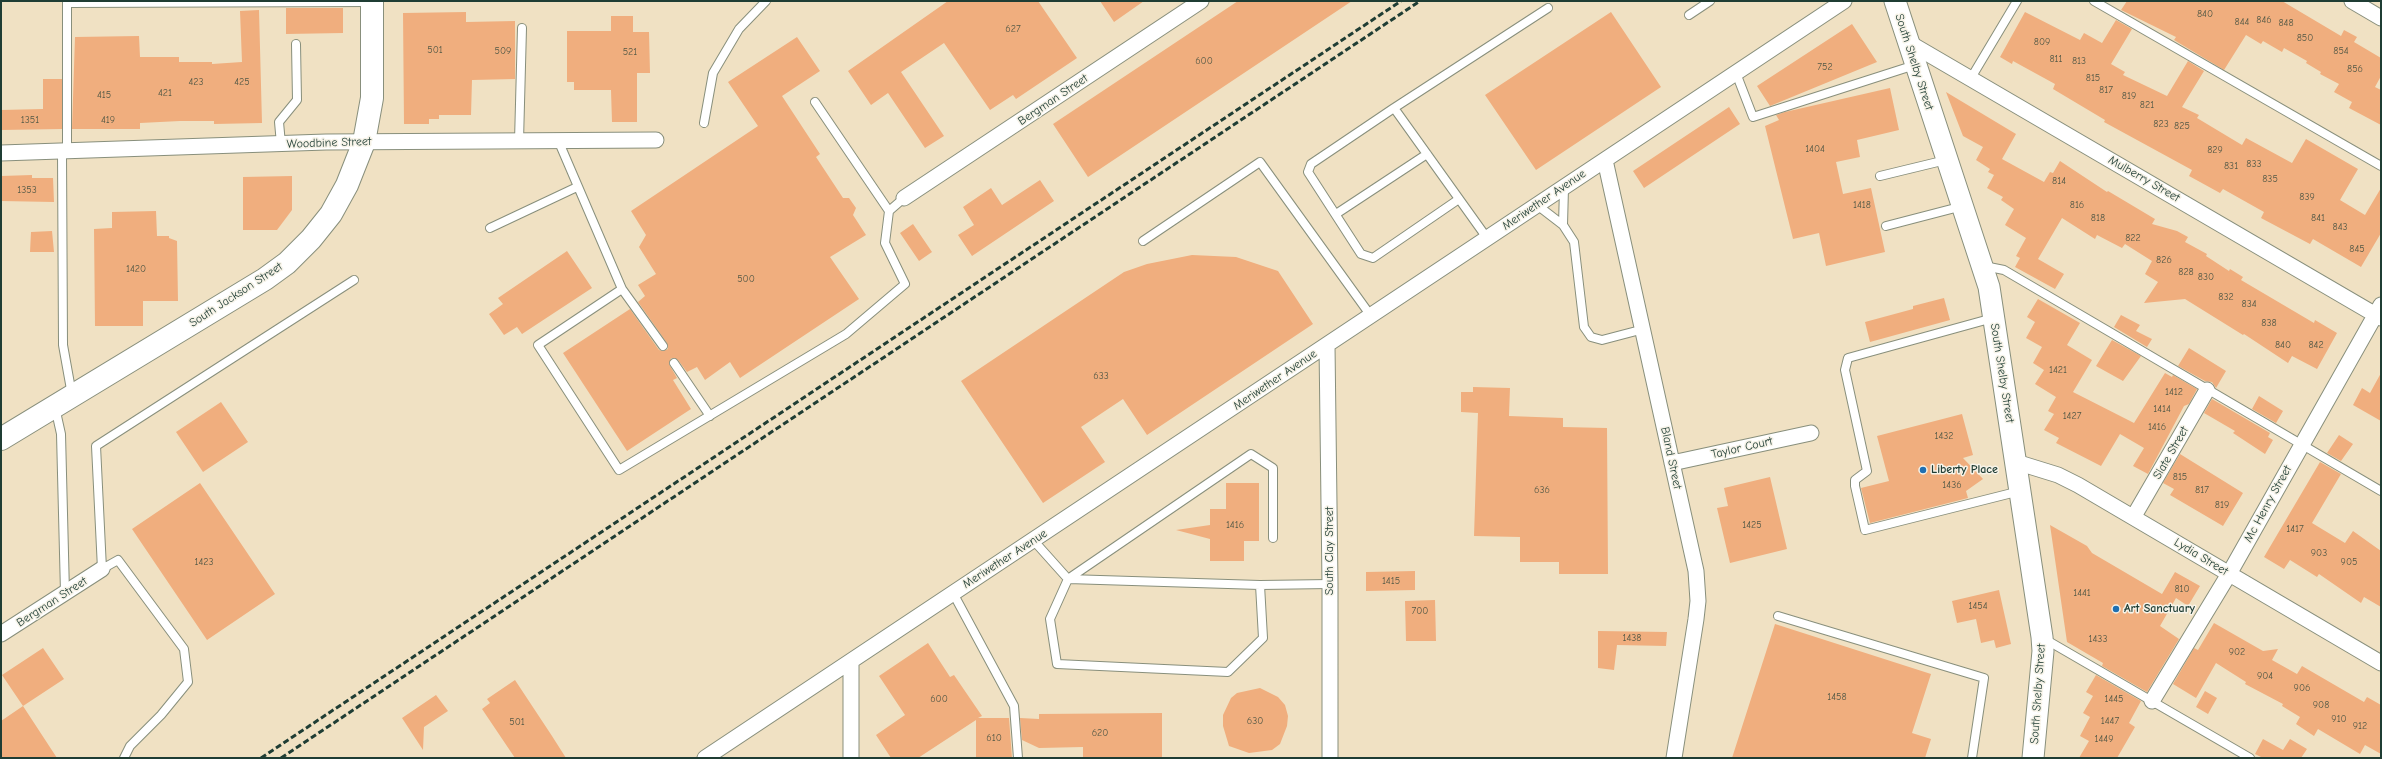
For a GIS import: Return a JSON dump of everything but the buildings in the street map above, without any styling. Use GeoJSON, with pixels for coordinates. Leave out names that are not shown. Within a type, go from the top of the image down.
{"type":"FeatureCollection","features":[{"type":"Feature","properties":{"kind":"main road","name":"South Jackson Street"},"geometry":{"type":"LineString","coordinates":[[1,439],[240,295],[287,263],[311,240],[330,214],[350,178],[364,142],[372,98],[372,1]]}},
{"type":"Feature","properties":{"kind":"main road","name":"South Shelby Street"},"geometry":{"type":"LineString","coordinates":[[1895,1],[1914,65],[1984,266],[1994,318],[2042,637],[2043,651],[2033,758]]}},
{"type":"Feature","properties":{"kind":"street","name":"Bergman Street"},"geometry":{"type":"LineString","coordinates":[[904,198],[1201,1]]}},
{"type":"Feature","properties":{"kind":"street","name":"Meriwether Avenue"},"geometry":{"type":"LineString","coordinates":[[705,758],[1844,1]]}},
{"type":"Feature","properties":{"kind":"street"},"geometry":{"type":"LineString","coordinates":[[2352,1],[2381,18]]}},
{"type":"Feature","properties":{"kind":"street","name":"Mulberry Street"},"geometry":{"type":"LineString","coordinates":[[1906,41],[2379,313]]}},
{"type":"Feature","properties":{"kind":"street","name":"Woodbine Street"},"geometry":{"type":"LineString","coordinates":[[1,154],[364,142],[656,140]]}},
{"type":"Feature","properties":{"kind":"street","name":"Bland Street"},"geometry":{"type":"LineString","coordinates":[[1605,160],[1644,329],[1696,571],[1698,601],[1674,758]]}},
{"type":"Feature","properties":{"kind":"street","name":"Mc Henry Street"},"geometry":{"type":"LineString","coordinates":[[2152,701],[2229,574],[2301,444],[2379,313]]}},
{"type":"Feature","properties":{"kind":"street","name":"South Clay Street"},"geometry":{"type":"LineString","coordinates":[[1327,345],[1330,584],[1330,758]]}},
{"type":"Feature","properties":{"kind":"street","name":"Slate Street"},"geometry":{"type":"LineString","coordinates":[[2134,516],[2208,390]]}},
{"type":"Feature","properties":{"kind":"street","name":"Taylor Court"},"geometry":{"type":"LineString","coordinates":[[1672,463],[1811,432]]}},
{"type":"Feature","properties":{"kind":"street","name":"Lydia Street"},"geometry":{"type":"LineString","coordinates":[[2016,462],[2058,475],[2134,516],[2229,574],[2381,663]]}},
{"type":"Feature","properties":{"kind":"street","name":"Bergman Street"},"geometry":{"type":"LineString","coordinates":[[1,634],[102,569]]}},
{"type":"Feature","properties":{"kind":"street"},"geometry":{"type":"LineString","coordinates":[[850,661],[851,758]]}},
{"type":"Feature","properties":{"kind":"lane"},"geometry":{"type":"LineString","coordinates":[[65,593],[61,434],[64,401],[64,153],[67,2],[372,1]]}},
{"type":"Feature","properties":{"kind":"lane"},"geometry":{"type":"LineString","coordinates":[[704,123],[713,73],[739,29],[766,1]]}},
{"type":"Feature","properties":{"kind":"lane"},"geometry":{"type":"LineString","coordinates":[[1689,15],[1710,1]]}},
{"type":"Feature","properties":{"kind":"lane"},"geometry":{"type":"LineString","coordinates":[[1971,78],[2017,1]]}},
{"type":"Feature","properties":{"kind":"lane"},"geometry":{"type":"LineString","coordinates":[[2094,1],[2381,166]]}},
{"type":"Feature","properties":{"kind":"lane"},"geometry":{"type":"LineString","coordinates":[[1458,199],[1373,258],[1362,254],[1308,172],[1311,164],[1548,8]]}},
{"type":"Feature","properties":{"kind":"lane"},"geometry":{"type":"LineString","coordinates":[[519,141],[522,28]]}},
{"type":"Feature","properties":{"kind":"lane"},"geometry":{"type":"LineString","coordinates":[[281,144],[279,122],[297,100],[296,44]]}},
{"type":"Feature","properties":{"kind":"lane"},"geometry":{"type":"LineString","coordinates":[[1736,73],[1753,118],[1914,65]]}},
{"type":"Feature","properties":{"kind":"lane"},"geometry":{"type":"LineString","coordinates":[[622,288],[538,345],[619,470],[846,334],[905,284],[885,243],[889,211],[814,102]]}},
{"type":"Feature","properties":{"kind":"lane"},"geometry":{"type":"LineString","coordinates":[[1394,108],[1487,238]]}},
{"type":"Feature","properties":{"kind":"lane"},"geometry":{"type":"LineString","coordinates":[[558,140],[577,187],[622,288],[663,346]]}},
{"type":"Feature","properties":{"kind":"lane"},"geometry":{"type":"LineString","coordinates":[[1336,214],[1426,154]]}},
{"type":"Feature","properties":{"kind":"lane"},"geometry":{"type":"LineString","coordinates":[[1880,176],[1947,160]]}},
{"type":"Feature","properties":{"kind":"lane"},"geometry":{"type":"LineString","coordinates":[[1143,241],[1260,162],[1371,316]]}},
{"type":"Feature","properties":{"kind":"lane"},"geometry":{"type":"LineString","coordinates":[[490,228],[577,187]]}},
{"type":"Feature","properties":{"kind":"lane"},"geometry":{"type":"LineString","coordinates":[[1563,225],[1564,188]]}},
{"type":"Feature","properties":{"kind":"lane"},"geometry":{"type":"LineString","coordinates":[[889,211],[904,198]]}},
{"type":"Feature","properties":{"kind":"lane"},"geometry":{"type":"LineString","coordinates":[[1537,206],[1563,225],[1574,242],[1584,327],[1590,337],[1602,340],[1644,329]]}},
{"type":"Feature","properties":{"kind":"lane"},"geometry":{"type":"LineString","coordinates":[[1886,226],[1963,206]]}},
{"type":"Feature","properties":{"kind":"lane"},"geometry":{"type":"LineString","coordinates":[[1984,266],[2004,270],[2381,491]]}},
{"type":"Feature","properties":{"kind":"lane"},"geometry":{"type":"LineString","coordinates":[[124,758],[130,746],[161,715],[188,682],[184,649],[118,560],[102,569],[96,446],[354,280]]}},
{"type":"Feature","properties":{"kind":"lane"},"geometry":{"type":"LineString","coordinates":[[1994,318],[1848,358],[1845,370],[1867,471],[1855,480],[1855,486],[1865,530],[2020,491]]}},
{"type":"Feature","properties":{"kind":"lane"},"geometry":{"type":"LineString","coordinates":[[674,363],[710,416]]}},
{"type":"Feature","properties":{"kind":"lane"},"geometry":{"type":"LineString","coordinates":[[1260,585],[1263,638],[1228,672],[1057,664],[1050,619],[1068,578],[1251,454],[1273,468],[1273,538]]}},
{"type":"Feature","properties":{"kind":"lane"},"geometry":{"type":"LineString","coordinates":[[1034,540],[1068,578],[1260,585],[1330,584]]}},
{"type":"Feature","properties":{"kind":"lane"},"geometry":{"type":"LineString","coordinates":[[953,593],[1014,706],[1018,758]]}},
{"type":"Feature","properties":{"kind":"lane"},"geometry":{"type":"LineString","coordinates":[[1778,616],[1984,678],[1972,758]]}},
{"type":"Feature","properties":{"kind":"lane"},"geometry":{"type":"LineString","coordinates":[[2042,637],[2250,758]]}},
{"type":"Feature","properties":{"kind":"railway"},"geometry":{"type":"LineString","coordinates":[[261,758],[1401,1]]}},
{"type":"Feature","properties":{"kind":"railway"},"geometry":{"type":"LineString","coordinates":[[281,758],[1420,1]]}},
{"type":"Feature","properties":{"kind":"place","name":"Liberty Place"},"geometry":{"type":"Point","coordinates":[1923,470]}},
{"type":"Feature","properties":{"kind":"place","name":"Art Sanctuary"},"geometry":{"type":"Point","coordinates":[2116,609]}}]}
